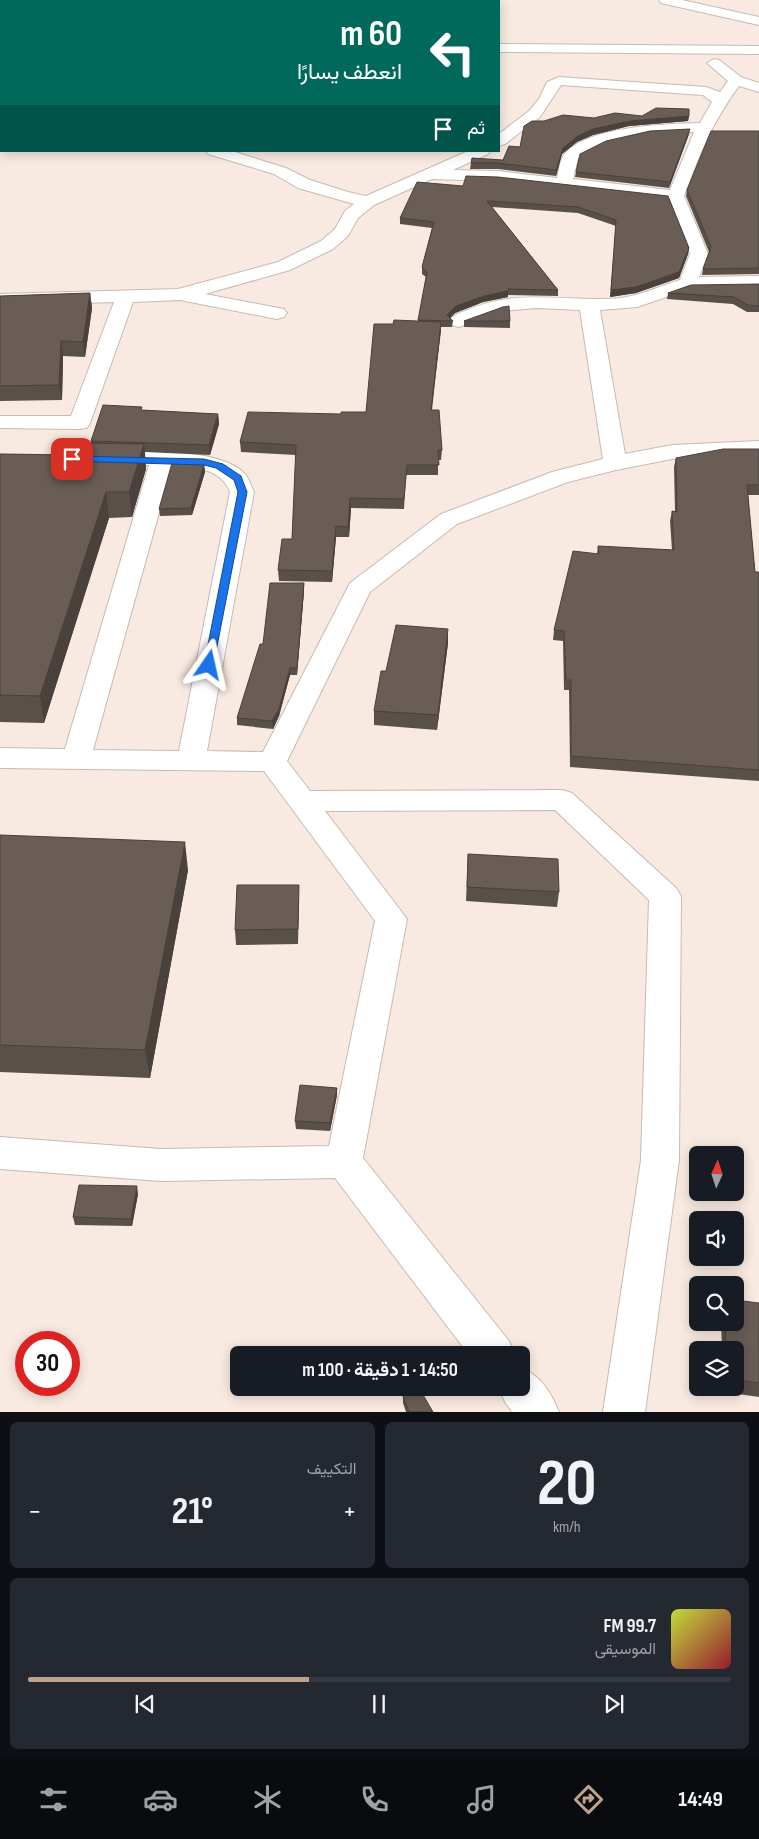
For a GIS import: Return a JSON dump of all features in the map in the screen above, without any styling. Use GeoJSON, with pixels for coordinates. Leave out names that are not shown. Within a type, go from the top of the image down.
{"type":"FeatureCollection","features":[{"type":"Feature","properties":{"kind":"street"},"geometry":{"type":"LineString","coordinates":[[665,0],[759,21]]}},
{"type":"Feature","properties":{"kind":"street"},"geometry":{"type":"LineString","coordinates":[[500,48],[759,50]]}},
{"type":"Feature","properties":{"kind":"street"},"geometry":{"type":"LineString","coordinates":[[636,63],[759,64]]}},
{"type":"Feature","properties":{"kind":"street"},"geometry":{"type":"LineString","coordinates":[[714,64],[736,80],[759,88]]}},
{"type":"Feature","properties":{"kind":"street"},"geometry":{"type":"LineString","coordinates":[[688,283],[699,254],[676,196],[705,127],[736,80]]}},
{"type":"Feature","properties":{"kind":"street"},"geometry":{"type":"LineString","coordinates":[[500,140],[528,120],[544,103],[552,83],[559,81],[706,91],[714,95],[720,102]]}},
{"type":"Feature","properties":{"kind":"street"},"geometry":{"type":"LineString","coordinates":[[638,117],[651,129]]}},
{"type":"Feature","properties":{"kind":"street"},"geometry":{"type":"LineString","coordinates":[[564,184],[572,156],[577,150],[595,142],[651,129],[705,127]]}},
{"type":"Feature","properties":{"kind":"street"},"geometry":{"type":"LineString","coordinates":[[217,152],[280,171],[304,184],[345,198],[368,202]]}},
{"type":"Feature","properties":{"kind":"street"},"geometry":{"type":"LineString","coordinates":[[179,295],[284,266],[327,245],[342,232],[351,215],[368,202],[480,152]]}},
{"type":"Feature","properties":{"kind":"street"},"geometry":{"type":"LineString","coordinates":[[431,174],[498,176],[676,196]]}},
{"type":"Feature","properties":{"kind":"street"},"geometry":{"type":"LineString","coordinates":[[459,321],[481,310],[501,305],[534,302],[589,304],[637,301],[688,283],[759,282]]}},
{"type":"Feature","properties":{"kind":"street"},"geometry":{"type":"LineString","coordinates":[[0,300],[179,295],[278,313]]}},
{"type":"Feature","properties":{"kind":"street"},"geometry":{"type":"LineString","coordinates":[[0,422],[79,423],[126,296]]}},
{"type":"Feature","properties":{"kind":"street"},"geometry":{"type":"LineString","coordinates":[[589,304],[615,463]]}},
{"type":"Feature","properties":{"kind":"street"},"geometry":{"type":"LineString","coordinates":[[272,762],[359,588],[449,519],[560,477],[615,463],[672,452],[759,448]]}},
{"type":"Feature","properties":{"kind":"street"},"geometry":{"type":"LineString","coordinates":[[86,459],[204,462],[219,466],[238,478],[242,492],[191,761]]}},
{"type":"Feature","properties":{"kind":"street"},"geometry":{"type":"LineString","coordinates":[[76,759],[162,460]]}},
{"type":"Feature","properties":{"kind":"street"},"geometry":{"type":"LineString","coordinates":[[0,758],[272,762]]}},
{"type":"Feature","properties":{"kind":"street"},"geometry":{"type":"LineString","coordinates":[[272,762],[391,919],[344,1162],[487,1346]]}},
{"type":"Feature","properties":{"kind":"street"},"geometry":{"type":"LineString","coordinates":[[301,801],[562,800],[665,896],[660,1160],[624,1412]]}},
{"type":"Feature","properties":{"kind":"street"},"geometry":{"type":"LineString","coordinates":[[0,1153],[161,1165],[344,1162]]}},
{"type":"Feature","properties":{"kind":"street"},"geometry":{"type":"LineString","coordinates":[[526,1396],[538,1412]]}},
{"type":"Feature","properties":{"kind":"building"},"geometry":{"type":"Polygon","coordinates":[[[656,108],[689,109],[689,116],[630,121],[593,129],[578,136],[563,148],[556,170],[498,163],[471,163],[472,158],[503,160],[509,146],[520,147],[524,126],[532,121],[544,121],[563,115],[594,118],[615,113],[642,116],[656,108]]]}},
{"type":"Feature","properties":{"kind":"building"},"geometry":{"type":"Polygon","coordinates":[[[690,129],[670,182],[576,172],[580,154],[606,141],[650,131],[690,129]]]}},
{"type":"Feature","properties":{"kind":"building"},"geometry":{"type":"Polygon","coordinates":[[[711,131],[759,131],[759,268],[703,269],[711,247],[687,190],[711,131]]]}},
{"type":"Feature","properties":{"kind":"building"},"geometry":{"type":"Polygon","coordinates":[[[466,176],[498,177],[668,196],[689,248],[679,272],[636,287],[611,290],[616,220],[578,207],[487,201],[558,290],[508,289],[508,291],[484,296],[456,306],[447,315],[453,321],[418,320],[427,272],[422,267],[434,222],[400,218],[417,182],[463,186],[466,176]]]}},
{"type":"Feature","properties":{"kind":"building"},"geometry":{"type":"Polygon","coordinates":[[[759,284],[759,306],[748,305],[734,297],[668,293],[691,285],[759,284]]]}},
{"type":"Feature","properties":{"kind":"building"},"geometry":{"type":"Polygon","coordinates":[[[90,293],[83,342],[61,341],[59,385],[0,386],[0,296],[90,293]]]}},
{"type":"Feature","properties":{"kind":"building"},"geometry":{"type":"Polygon","coordinates":[[[509,306],[510,321],[464,321],[503,307],[509,306]]]}},
{"type":"Feature","properties":{"kind":"building"},"geometry":{"type":"Polygon","coordinates":[[[394,320],[441,322],[431,410],[439,410],[442,450],[438,450],[439,465],[407,465],[404,499],[350,498],[348,527],[336,526],[332,571],[278,570],[282,539],[292,539],[296,445],[240,442],[248,412],[341,414],[341,412],[366,412],[374,324],[393,324],[394,320]]]}},
{"type":"Feature","properties":{"kind":"building"},"geometry":{"type":"Polygon","coordinates":[[[103,405],[142,407],[141,410],[218,414],[209,445],[91,441],[103,405]]]}},
{"type":"Feature","properties":{"kind":"building"},"geometry":{"type":"Polygon","coordinates":[[[83,443],[144,444],[129,492],[106,492],[40,696],[0,695],[0,454],[79,455],[83,443]]]}},
{"type":"Feature","properties":{"kind":"building"},"geometry":{"type":"Polygon","coordinates":[[[723,449],[759,449],[759,485],[747,485],[755,572],[759,572],[759,770],[571,756],[571,680],[566,680],[564,631],[554,630],[573,551],[599,554],[598,546],[674,550],[672,511],[677,512],[676,458],[723,449]]]}},
{"type":"Feature","properties":{"kind":"building"},"geometry":{"type":"Polygon","coordinates":[[[172,463],[204,465],[191,508],[159,509],[172,463]]]}},
{"type":"Feature","properties":{"kind":"building"},"geometry":{"type":"Polygon","coordinates":[[[270,583],[304,583],[297,668],[290,668],[279,709],[272,721],[237,718],[260,644],[263,644],[270,583]]]}},
{"type":"Feature","properties":{"kind":"building"},"geometry":{"type":"Polygon","coordinates":[[[396,625],[448,629],[438,715],[374,711],[381,671],[386,671],[396,625]]]}},
{"type":"Feature","properties":{"kind":"building"},"geometry":{"type":"Polygon","coordinates":[[[0,835],[185,842],[145,1050],[0,1045],[0,835]]]}},
{"type":"Feature","properties":{"kind":"building"},"geometry":{"type":"Polygon","coordinates":[[[468,854],[558,859],[559,892],[467,887],[468,854]]]}},
{"type":"Feature","properties":{"kind":"building"},"geometry":{"type":"Polygon","coordinates":[[[237,885],[299,885],[298,929],[235,930],[237,885]]]}},
{"type":"Feature","properties":{"kind":"building"},"geometry":{"type":"Polygon","coordinates":[[[300,1085],[337,1088],[330,1123],[295,1121],[300,1085]]]}},
{"type":"Feature","properties":{"kind":"building"},"geometry":{"type":"Polygon","coordinates":[[[79,1185],[137,1186],[131,1219],[73,1217],[79,1185]]]}},
{"type":"Feature","properties":{"kind":"building"},"geometry":{"type":"Polygon","coordinates":[[[744,1301],[759,1303],[759,1383],[744,1381],[744,1341],[726,1341],[725,1331],[744,1331],[744,1301]]]}},
{"type":"Feature","properties":{"kind":"building"},"geometry":{"type":"Polygon","coordinates":[[[403,1396],[424,1396],[433,1412],[409,1412],[403,1396]]]}},
{"type":"Feature","properties":{"kind":"route"},"geometry":{"type":"LineString","coordinates":[[72,459],[204,462],[219,466],[238,478],[242,485],[242,492],[209,665]]}}]}
